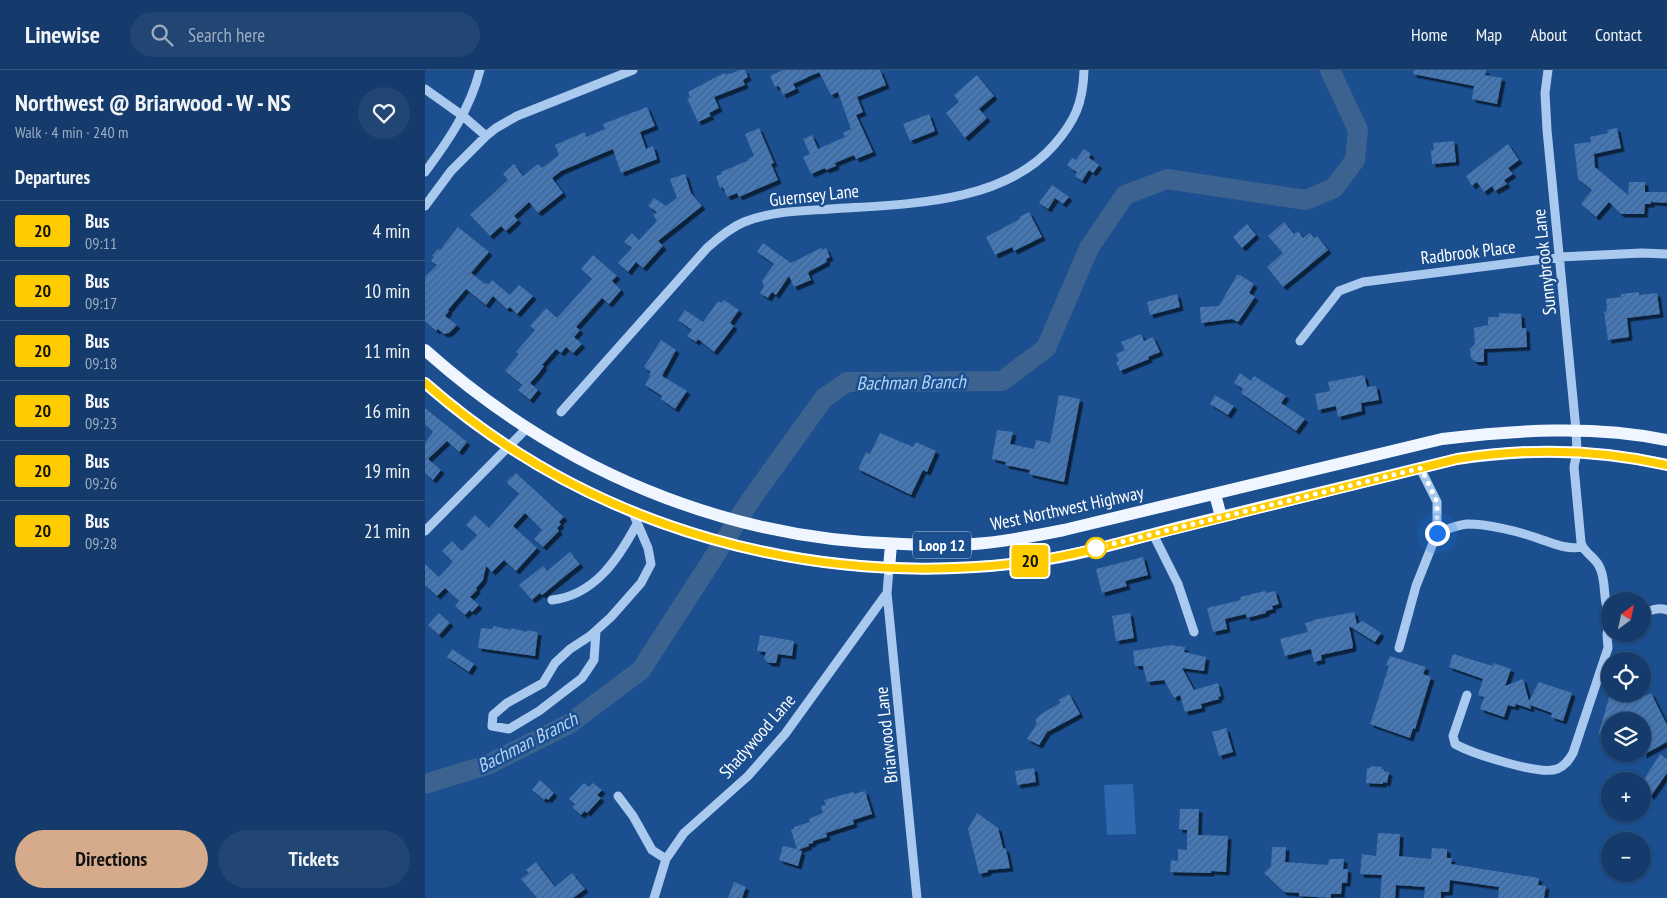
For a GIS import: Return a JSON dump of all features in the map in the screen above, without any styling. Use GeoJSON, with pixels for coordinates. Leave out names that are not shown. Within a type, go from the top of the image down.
{"type":"FeatureCollection","features":[{"type":"Feature","properties":{"kind":"main road","name":"West Northwest Highway"},"geometry":{"type":"LineString","coordinates":[[425,350],[474,391],[527,428],[596,469],[636,487],[681,504],[733,520],[793,534],[857,542],[974,544],[1015,539],[1064,530],[1442,439],[1530,430],[1576,430],[1667,440]]}},
{"type":"Feature","properties":{"kind":"main road","name":"Loop 12"},"geometry":{"type":"LineString","coordinates":[[425,383],[508,447],[556,476],[639,518],[749,549],[807,561],[889,569],[956,568],[1037,560],[1153,534],[1457,459],[1483,455],[1531,451],[1577,452],[1646,460],[1667,465]]}},
{"type":"Feature","properties":{"kind":"main road"},"geometry":{"type":"LineString","coordinates":[[1215,494],[1221,517]]}},
{"type":"Feature","properties":{"kind":"main road"},"geometry":{"type":"LineString","coordinates":[[889,569],[891,544]]}},
{"type":"Feature","properties":{"kind":"street"},"geometry":{"type":"LineString","coordinates":[[425,172],[463,116],[480,70]]}},
{"type":"Feature","properties":{"kind":"street"},"geometry":{"type":"LineString","coordinates":[[425,206],[451,171],[496,128],[517,116],[633,70]]}},
{"type":"Feature","properties":{"kind":"street","name":"Guernsey Lane"},"geometry":{"type":"LineString","coordinates":[[561,412],[707,248],[729,231],[744,222],[795,211],[925,201],[976,192],[997,185],[1041,159],[1069,129],[1079,106],[1084,70]]}},
{"type":"Feature","properties":{"kind":"street","name":"Sunnybrook Lane"},"geometry":{"type":"LineString","coordinates":[[1548,70],[1545,93],[1547,130],[1576,430],[1577,452],[1574,467],[1582,547]]}},
{"type":"Feature","properties":{"kind":"street"},"geometry":{"type":"LineString","coordinates":[[425,89],[463,116],[486,136]]}},
{"type":"Feature","properties":{"kind":"street","name":"Radbrook Place"},"geometry":{"type":"LineString","coordinates":[[1301,341],[1323,309],[1339,291],[1363,282],[1560,257],[1642,253],[1667,254]]}},
{"type":"Feature","properties":{"kind":"street"},"geometry":{"type":"LineString","coordinates":[[425,531],[527,428]]}},
{"type":"Feature","properties":{"kind":"street"},"geometry":{"type":"LineString","coordinates":[[1399,648],[1418,580],[1437,533],[1437,502],[1421,468]]}},
{"type":"Feature","properties":{"kind":"street"},"geometry":{"type":"LineString","coordinates":[[552,600],[576,594],[593,584],[605,573],[627,542],[639,518]]}},
{"type":"Feature","properties":{"kind":"street"},"geometry":{"type":"LineString","coordinates":[[596,630],[594,660],[582,678],[539,711],[509,729],[492,726],[493,714],[507,703],[543,683],[555,663],[569,649],[590,636],[596,630],[611,617],[641,583],[651,564],[639,518]]}},
{"type":"Feature","properties":{"kind":"street"},"geometry":{"type":"LineString","coordinates":[[1437,533],[1466,524],[1480,525],[1528,535],[1565,548],[1582,547],[1600,566],[1605,592]]}},
{"type":"Feature","properties":{"kind":"street"},"geometry":{"type":"LineString","coordinates":[[1153,534],[1178,584],[1194,632]]}},
{"type":"Feature","properties":{"kind":"street","name":"Briarwood Lane"},"geometry":{"type":"LineString","coordinates":[[889,569],[887,593],[917,898]]}},
{"type":"Feature","properties":{"kind":"street","name":"Shadywood Lane"},"geometry":{"type":"LineString","coordinates":[[654,898],[666,859],[684,834],[748,776],[785,734],[887,593]]}},
{"type":"Feature","properties":{"kind":"street"},"geometry":{"type":"LineString","coordinates":[[1651,611],[1660,608],[1667,610]]}},
{"type":"Feature","properties":{"kind":"street"},"geometry":{"type":"LineString","coordinates":[[1467,695],[1453,736],[1455,744],[1465,750],[1530,769],[1547,772],[1557,769],[1565,765],[1573,752],[1608,648],[1608,642]]}},
{"type":"Feature","properties":{"kind":"street"},"geometry":{"type":"LineString","coordinates":[[618,796],[633,816],[652,850],[666,859]]}},
{"type":"Feature","properties":{"kind":"shaded area"},"geometry":{"type":"Polygon","coordinates":[[[1133,784],[1136,834],[1107,835],[1104,785],[1133,784]]]}},
{"type":"Feature","properties":{"kind":"building"},"geometry":{"type":"Polygon","coordinates":[[[739,70],[745,70],[748,77],[743,80],[745,85],[714,97],[719,108],[709,113],[711,116],[698,122],[687,98],[690,97],[688,92],[718,76],[725,73],[725,75],[731,74],[739,70]]]}},
{"type":"Feature","properties":{"kind":"building"},"geometry":{"type":"Polygon","coordinates":[[[783,70],[880,70],[886,85],[857,97],[863,112],[856,115],[873,152],[856,159],[854,155],[835,163],[836,166],[811,174],[803,157],[810,154],[803,139],[812,135],[818,149],[845,137],[843,133],[851,129],[838,92],[831,95],[819,72],[793,84],[796,89],[783,95],[779,86],[775,87],[770,76],[783,70]]]}},
{"type":"Feature","properties":{"kind":"building"},"geometry":{"type":"Polygon","coordinates":[[[1414,70],[1486,70],[1485,75],[1502,78],[1497,104],[1472,99],[1474,86],[1413,74],[1414,70]]]}},
{"type":"Feature","properties":{"kind":"building"},"geometry":{"type":"Polygon","coordinates":[[[977,75],[994,96],[979,109],[987,118],[965,138],[946,113],[959,102],[954,95],[977,75]]]}},
{"type":"Feature","properties":{"kind":"building"},"geometry":{"type":"Polygon","coordinates":[[[647,107],[655,126],[640,132],[646,149],[653,146],[657,159],[621,173],[613,149],[561,171],[552,178],[563,193],[538,213],[529,202],[514,216],[518,220],[506,231],[501,226],[490,236],[470,215],[508,180],[503,174],[514,164],[523,176],[538,164],[542,168],[559,155],[555,145],[585,132],[586,137],[605,129],[603,124],[647,107]]]}},
{"type":"Feature","properties":{"kind":"building"},"geometry":{"type":"Polygon","coordinates":[[[929,114],[935,131],[910,141],[903,124],[929,114]]]}},
{"type":"Feature","properties":{"kind":"building"},"geometry":{"type":"Polygon","coordinates":[[[759,128],[774,163],[771,164],[778,180],[739,197],[737,193],[727,197],[723,187],[720,188],[716,176],[754,156],[745,134],[759,128]]]}},
{"type":"Feature","properties":{"kind":"building"},"geometry":{"type":"Polygon","coordinates":[[[1617,128],[1621,148],[1594,154],[1595,167],[1628,195],[1629,182],[1645,182],[1645,192],[1667,192],[1667,203],[1651,202],[1651,204],[1645,204],[1644,214],[1621,214],[1609,202],[1596,217],[1581,204],[1592,190],[1578,179],[1574,144],[1591,142],[1590,137],[1608,133],[1607,130],[1617,128]]]}},
{"type":"Feature","properties":{"kind":"building"},"geometry":{"type":"Polygon","coordinates":[[[1454,141],[1456,162],[1432,164],[1431,150],[1434,150],[1433,143],[1454,141]]]}},
{"type":"Feature","properties":{"kind":"building"},"geometry":{"type":"Polygon","coordinates":[[[1508,144],[1519,160],[1508,168],[1513,174],[1504,180],[1507,184],[1495,191],[1492,186],[1484,192],[1477,182],[1472,186],[1466,176],[1508,144]]]}},
{"type":"Feature","properties":{"kind":"building"},"geometry":{"type":"Polygon","coordinates":[[[1084,149],[1091,154],[1089,158],[1099,165],[1093,173],[1089,170],[1082,181],[1075,176],[1077,172],[1067,165],[1072,158],[1076,160],[1084,149]]]}},
{"type":"Feature","properties":{"kind":"building"},"geometry":{"type":"Polygon","coordinates":[[[685,174],[691,193],[702,206],[658,241],[663,246],[643,268],[636,262],[628,272],[618,263],[632,248],[624,242],[632,233],[639,240],[657,221],[653,215],[657,212],[648,206],[654,198],[666,206],[677,198],[670,179],[685,174]]]}},
{"type":"Feature","properties":{"kind":"building"},"geometry":{"type":"Polygon","coordinates":[[[1052,185],[1069,197],[1063,204],[1055,198],[1048,209],[1039,203],[1052,185]]]}},
{"type":"Feature","properties":{"kind":"building"},"geometry":{"type":"Polygon","coordinates":[[[1029,212],[1042,237],[1014,251],[1012,247],[995,255],[986,237],[1020,219],[1019,217],[1029,212]]]}},
{"type":"Feature","properties":{"kind":"building"},"geometry":{"type":"Polygon","coordinates":[[[1284,222],[1294,234],[1298,231],[1303,238],[1310,233],[1314,238],[1317,236],[1328,250],[1283,287],[1267,267],[1283,253],[1268,236],[1284,222]]]}},
{"type":"Feature","properties":{"kind":"building"},"geometry":{"type":"Polygon","coordinates":[[[1247,224],[1256,235],[1242,248],[1233,237],[1247,224]]]}},
{"type":"Feature","properties":{"kind":"building"},"geometry":{"type":"Polygon","coordinates":[[[458,227],[489,252],[471,273],[485,284],[489,284],[492,280],[510,295],[519,285],[533,296],[517,314],[510,307],[507,309],[493,296],[486,305],[466,289],[445,316],[457,325],[449,333],[444,334],[438,329],[436,331],[425,321],[425,277],[437,265],[431,261],[434,257],[432,256],[438,249],[440,250],[458,227]]]}},
{"type":"Feature","properties":{"kind":"building"},"geometry":{"type":"Polygon","coordinates":[[[763,243],[791,263],[821,248],[822,250],[826,248],[830,257],[826,259],[827,262],[808,273],[811,280],[794,287],[789,276],[776,295],[772,292],[768,298],[760,293],[764,287],[762,281],[774,264],[757,252],[763,243]]]}},
{"type":"Feature","properties":{"kind":"building"},"geometry":{"type":"Polygon","coordinates":[[[593,255],[617,276],[612,281],[621,290],[609,304],[602,298],[576,327],[580,330],[574,337],[582,344],[573,353],[566,347],[561,353],[556,349],[542,365],[544,366],[530,383],[538,390],[530,400],[518,390],[522,385],[505,371],[519,354],[516,352],[535,330],[530,326],[546,308],[557,318],[592,279],[581,269],[593,255]]]}},
{"type":"Feature","properties":{"kind":"building"},"geometry":{"type":"Polygon","coordinates":[[[1237,275],[1254,284],[1249,293],[1255,297],[1238,322],[1232,319],[1201,323],[1200,307],[1219,306],[1237,275]]]}},
{"type":"Feature","properties":{"kind":"building"},"geometry":{"type":"Polygon","coordinates":[[[1639,292],[1639,295],[1657,293],[1660,314],[1627,318],[1629,337],[1608,340],[1604,312],[1607,311],[1606,299],[1621,297],[1621,294],[1639,292]]]}},
{"type":"Feature","properties":{"kind":"building"},"geometry":{"type":"Polygon","coordinates":[[[1177,294],[1180,307],[1150,315],[1147,302],[1177,294]]]}},
{"type":"Feature","properties":{"kind":"building"},"geometry":{"type":"Polygon","coordinates":[[[724,300],[739,310],[730,323],[734,326],[714,352],[698,339],[696,342],[687,336],[692,330],[678,320],[685,310],[703,322],[718,301],[721,303],[724,300]]]}},
{"type":"Feature","properties":{"kind":"building"},"geometry":{"type":"Polygon","coordinates":[[[1499,313],[1521,314],[1522,328],[1526,328],[1527,347],[1484,349],[1484,362],[1476,362],[1471,358],[1470,349],[1475,344],[1474,328],[1488,325],[1488,317],[1499,317],[1499,313]]]}},
{"type":"Feature","properties":{"kind":"building"},"geometry":{"type":"Polygon","coordinates":[[[1141,334],[1144,341],[1153,337],[1160,352],[1148,357],[1149,359],[1120,371],[1116,362],[1119,361],[1116,354],[1125,350],[1121,342],[1141,334]]]}},
{"type":"Feature","properties":{"kind":"building"},"geometry":{"type":"Polygon","coordinates":[[[661,340],[676,350],[662,376],[687,391],[675,409],[661,399],[662,396],[645,385],[651,372],[644,367],[661,340]]]}},
{"type":"Feature","properties":{"kind":"building"},"geometry":{"type":"Polygon","coordinates":[[[1240,373],[1251,381],[1254,376],[1286,396],[1281,403],[1305,419],[1296,431],[1241,393],[1243,389],[1234,383],[1240,373]]]}},
{"type":"Feature","properties":{"kind":"building"},"geometry":{"type":"Polygon","coordinates":[[[1364,375],[1367,387],[1376,386],[1379,400],[1361,403],[1362,411],[1338,417],[1336,406],[1318,410],[1315,394],[1330,391],[1328,382],[1364,375]]]}},
{"type":"Feature","properties":{"kind":"building"},"geometry":{"type":"Polygon","coordinates":[[[1059,395],[1080,399],[1064,482],[1029,474],[1030,470],[1005,465],[1006,462],[992,459],[997,430],[1013,432],[1010,444],[1034,449],[1036,440],[1050,443],[1059,395]]]}},
{"type":"Feature","properties":{"kind":"building"},"geometry":{"type":"Polygon","coordinates":[[[1215,395],[1234,406],[1228,415],[1210,404],[1215,395]]]}},
{"type":"Feature","properties":{"kind":"building"},"geometry":{"type":"Polygon","coordinates":[[[425,408],[467,442],[459,452],[447,441],[428,459],[441,470],[433,480],[425,473],[425,443],[433,432],[425,424],[425,408]]]}},
{"type":"Feature","properties":{"kind":"building"},"geometry":{"type":"Polygon","coordinates":[[[880,433],[913,447],[916,442],[936,451],[927,472],[923,470],[911,495],[858,469],[866,452],[870,454],[880,433]]]}},
{"type":"Feature","properties":{"kind":"building"},"geometry":{"type":"Polygon","coordinates":[[[516,473],[564,517],[559,522],[561,524],[557,528],[559,531],[543,547],[534,539],[542,530],[525,513],[513,526],[537,548],[516,571],[504,560],[492,572],[486,566],[483,580],[470,597],[479,605],[472,612],[470,610],[465,615],[455,606],[459,601],[445,588],[437,596],[425,585],[425,564],[439,577],[453,562],[442,551],[452,541],[462,551],[477,535],[466,525],[475,515],[489,528],[519,494],[507,483],[516,473]]]}},
{"type":"Feature","properties":{"kind":"building"},"geometry":{"type":"Polygon","coordinates":[[[570,552],[580,564],[542,595],[540,593],[532,600],[519,585],[543,566],[547,571],[570,552]]]}},
{"type":"Feature","properties":{"kind":"building"},"geometry":{"type":"Polygon","coordinates":[[[1143,557],[1148,575],[1125,581],[1127,586],[1102,593],[1096,569],[1143,557]]]}},
{"type":"Feature","properties":{"kind":"building"},"geometry":{"type":"Polygon","coordinates":[[[1265,591],[1266,593],[1275,591],[1279,604],[1272,606],[1273,609],[1266,611],[1266,613],[1247,618],[1246,614],[1225,619],[1227,629],[1213,632],[1207,608],[1241,600],[1240,597],[1265,591]]]}},
{"type":"Feature","properties":{"kind":"building"},"geometry":{"type":"Polygon","coordinates":[[[1354,612],[1357,624],[1363,621],[1381,633],[1375,642],[1349,626],[1353,648],[1321,655],[1322,660],[1314,662],[1311,649],[1285,656],[1280,639],[1308,632],[1305,623],[1354,612]]]}},
{"type":"Feature","properties":{"kind":"building"},"geometry":{"type":"Polygon","coordinates":[[[439,613],[450,623],[439,635],[428,625],[439,613]]]}},
{"type":"Feature","properties":{"kind":"building"},"geometry":{"type":"Polygon","coordinates":[[[1130,613],[1134,638],[1116,641],[1112,616],[1130,613]]]}},
{"type":"Feature","properties":{"kind":"building"},"geometry":{"type":"Polygon","coordinates":[[[493,626],[511,630],[511,628],[527,632],[527,630],[538,632],[535,656],[478,648],[481,628],[493,629],[493,626]]]}},
{"type":"Feature","properties":{"kind":"building"},"geometry":{"type":"Polygon","coordinates":[[[760,635],[794,641],[792,656],[778,654],[776,663],[769,663],[764,659],[766,652],[757,651],[760,635]]]}},
{"type":"Feature","properties":{"kind":"building"},"geometry":{"type":"Polygon","coordinates":[[[1171,645],[1185,647],[1184,652],[1206,657],[1204,671],[1182,668],[1194,690],[1218,683],[1221,696],[1218,697],[1219,699],[1201,704],[1202,708],[1185,712],[1180,695],[1174,698],[1164,680],[1147,682],[1143,666],[1135,666],[1133,651],[1171,645]]]}},
{"type":"Feature","properties":{"kind":"building"},"geometry":{"type":"Polygon","coordinates":[[[452,649],[474,664],[469,672],[447,657],[452,649]]]}},
{"type":"Feature","properties":{"kind":"building"},"geometry":{"type":"Polygon","coordinates":[[[1453,654],[1493,666],[1493,663],[1511,669],[1505,686],[1523,679],[1529,701],[1539,682],[1572,693],[1563,721],[1551,717],[1552,713],[1530,705],[1531,709],[1516,704],[1515,707],[1508,705],[1504,717],[1480,709],[1484,697],[1478,695],[1483,679],[1449,667],[1453,654]]]}},
{"type":"Feature","properties":{"kind":"building"},"geometry":{"type":"Polygon","coordinates":[[[1390,656],[1426,667],[1423,674],[1431,677],[1415,729],[1413,728],[1410,738],[1370,724],[1389,666],[1386,665],[1390,656]]]}},
{"type":"Feature","properties":{"kind":"building"},"geometry":{"type":"Polygon","coordinates":[[[1651,693],[1667,725],[1667,742],[1651,751],[1651,712],[1605,712],[1608,702],[1651,702],[1651,693]]]}},
{"type":"Feature","properties":{"kind":"building"},"geometry":{"type":"Polygon","coordinates":[[[1069,694],[1080,714],[1047,732],[1039,745],[1027,739],[1037,723],[1035,720],[1041,714],[1060,703],[1059,700],[1069,694]]]}},
{"type":"Feature","properties":{"kind":"building"},"geometry":{"type":"Polygon","coordinates":[[[1226,728],[1233,752],[1219,756],[1212,732],[1226,728]]]}},
{"type":"Feature","properties":{"kind":"building"},"geometry":{"type":"Polygon","coordinates":[[[1660,754],[1667,759],[1667,773],[1651,796],[1651,772],[1649,772],[1660,754]]]}},
{"type":"Feature","properties":{"kind":"building"},"geometry":{"type":"Polygon","coordinates":[[[1370,766],[1382,767],[1381,769],[1389,772],[1387,783],[1366,783],[1367,768],[1370,768],[1370,766]]]}},
{"type":"Feature","properties":{"kind":"building"},"geometry":{"type":"Polygon","coordinates":[[[1034,768],[1036,782],[1017,785],[1015,771],[1034,768]]]}},
{"type":"Feature","properties":{"kind":"building"},"geometry":{"type":"Polygon","coordinates":[[[540,780],[554,793],[548,800],[546,798],[544,800],[532,790],[540,780]]]}},
{"type":"Feature","properties":{"kind":"building"},"geometry":{"type":"Polygon","coordinates":[[[584,783],[589,787],[593,783],[602,790],[597,795],[601,798],[587,813],[585,811],[581,815],[572,807],[575,804],[569,799],[584,783]]]}},
{"type":"Feature","properties":{"kind":"building"},"geometry":{"type":"Polygon","coordinates":[[[865,791],[872,814],[853,820],[854,824],[826,833],[827,837],[813,841],[813,843],[808,844],[809,846],[798,850],[802,851],[798,866],[779,860],[783,846],[797,849],[791,830],[794,827],[810,822],[809,819],[823,813],[821,806],[826,805],[824,800],[853,792],[854,794],[865,791]]]}},
{"type":"Feature","properties":{"kind":"building"},"geometry":{"type":"Polygon","coordinates":[[[1180,809],[1199,809],[1198,835],[1228,836],[1226,872],[1170,872],[1171,860],[1178,861],[1178,849],[1187,850],[1187,830],[1179,829],[1180,809]]]}},
{"type":"Feature","properties":{"kind":"building"},"geometry":{"type":"Polygon","coordinates":[[[977,813],[998,828],[1003,848],[1006,849],[1010,868],[988,870],[988,872],[979,874],[968,829],[977,813]]]}},
{"type":"Feature","properties":{"kind":"building"},"geometry":{"type":"Polygon","coordinates":[[[1378,833],[1400,834],[1399,856],[1431,859],[1432,848],[1447,849],[1447,858],[1452,858],[1451,864],[1539,878],[1538,885],[1546,886],[1544,898],[1498,898],[1499,887],[1450,880],[1449,892],[1441,892],[1441,898],[1424,898],[1425,887],[1396,885],[1395,898],[1380,898],[1382,875],[1360,874],[1362,854],[1376,856],[1378,833]]]}},
{"type":"Feature","properties":{"kind":"building"},"geometry":{"type":"Polygon","coordinates":[[[1272,847],[1286,847],[1285,862],[1328,865],[1329,859],[1344,859],[1343,869],[1348,869],[1347,883],[1342,883],[1341,894],[1331,894],[1331,898],[1299,896],[1299,893],[1284,892],[1264,873],[1271,866],[1272,847]]]}},
{"type":"Feature","properties":{"kind":"building"},"geometry":{"type":"Polygon","coordinates":[[[536,862],[555,887],[572,873],[585,889],[573,898],[537,898],[521,879],[529,873],[526,870],[536,862]]]}},
{"type":"Feature","properties":{"kind":"building"},"geometry":{"type":"Polygon","coordinates":[[[734,882],[746,887],[742,898],[728,898],[734,882]]]}},
{"type":"Feature","properties":{"kind":"waterway","name":"Bachman Branch"},"geometry":{"type":"LineString","coordinates":[[425,784],[487,765],[569,724],[641,670],[752,498],[824,398],[847,382],[1002,381],[1046,348],[1089,248],[1125,195],[1167,179],[1306,200],[1334,188],[1355,160],[1358,130],[1330,70]]}},
{"type":"Feature","properties":{"kind":"bus line","name":"20"},"geometry":{"type":"LineString","coordinates":[[425,383],[508,447],[556,476],[633,513],[710,539],[749,549],[807,561],[889,569],[981,567],[1063,556],[1457,459],[1483,455],[1531,451],[1577,452],[1646,460],[1667,465]]}},
{"type":"Feature","properties":{"kind":"route"},"geometry":{"type":"LineString","coordinates":[[1096,548],[1092,549],[1421,468],[1437,502],[1437,533]]}}]}
